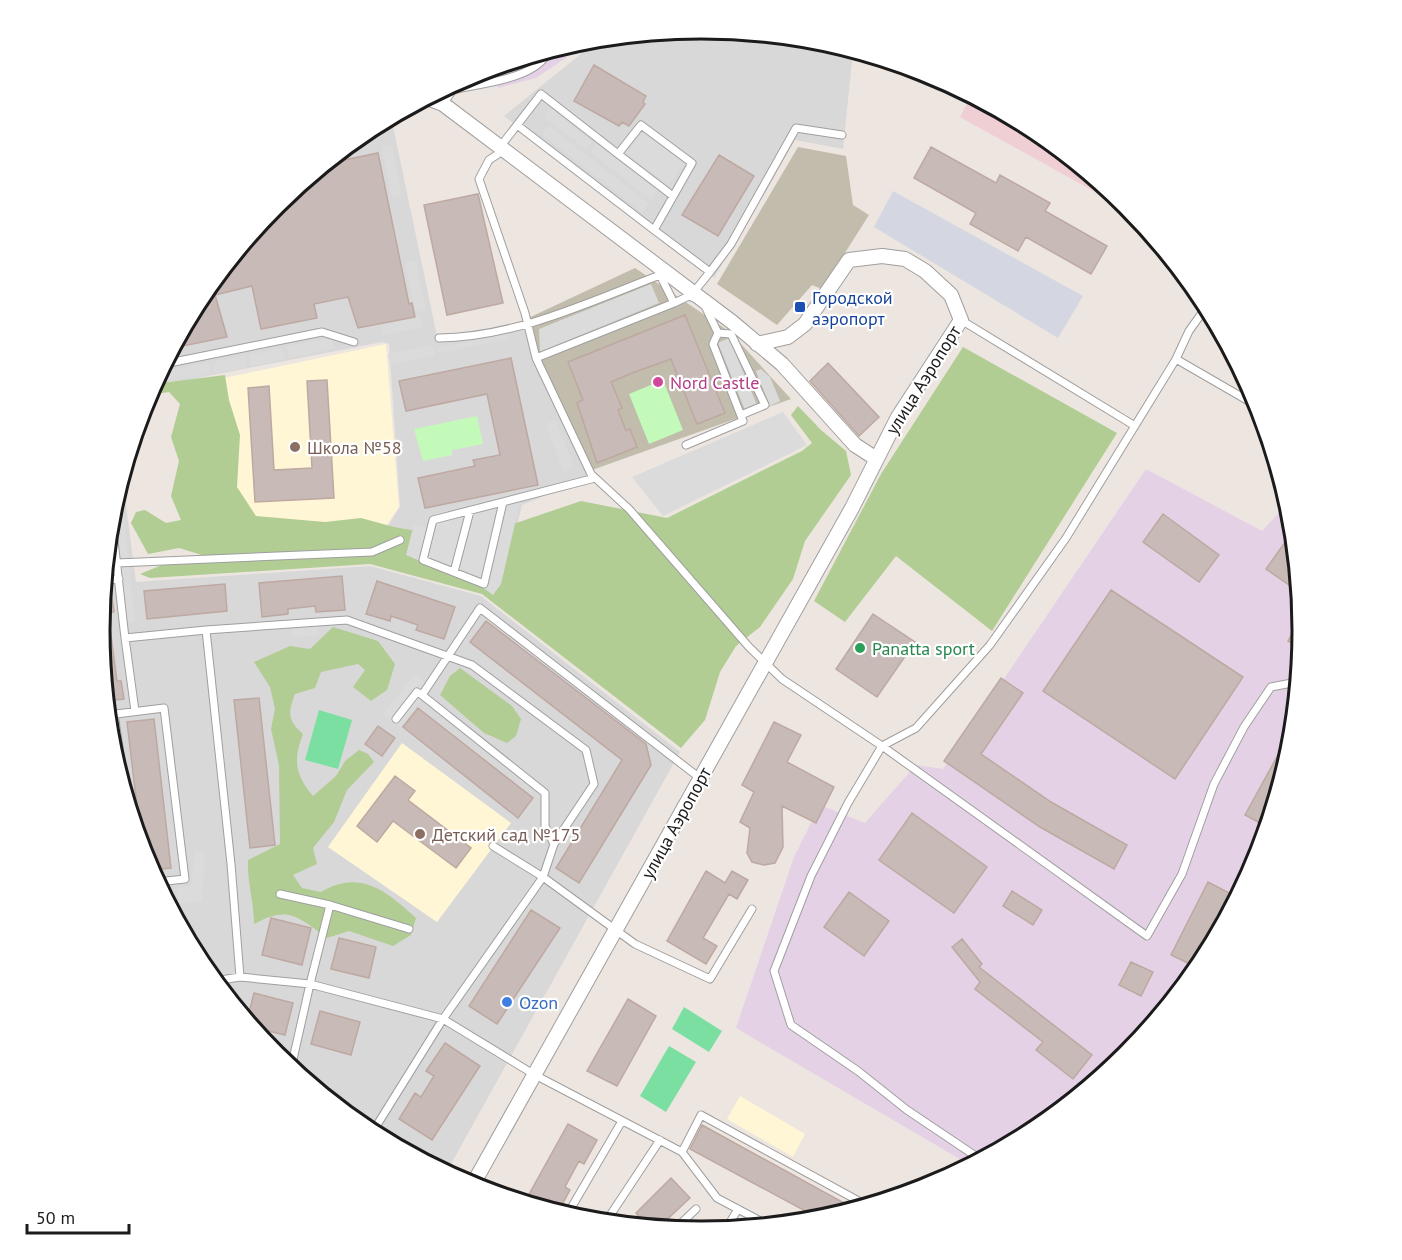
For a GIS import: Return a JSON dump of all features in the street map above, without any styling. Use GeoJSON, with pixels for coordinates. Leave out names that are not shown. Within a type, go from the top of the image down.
{"type":"FeatureCollection","features":[{"type":"Feature","properties":{"kind":"street"},"geometry":{"type":"LineString","coordinates":[[437,102],[502,148],[693,293],[782,364],[855,445],[875,458]]}},
{"type":"Feature","properties":{"kind":"street","name":"улица Аэропорт"},"geometry":{"type":"LineString","coordinates":[[477,1177],[852,508],[875,458],[961,320],[951,295],[926,271],[905,259],[882,256],[849,260],[805,324],[789,337],[757,344]]}},
{"type":"Feature","properties":{"kind":"lane"},"geometry":{"type":"LineString","coordinates":[[476,84],[527,70],[543,60]]}},
{"type":"Feature","properties":{"kind":"lane"},"geometry":{"type":"LineString","coordinates":[[673,195],[541,94],[502,148],[489,160],[479,179],[525,313],[526,326],[536,358],[595,478],[629,509],[765,664],[782,679],[882,746],[1147,936],[1182,874],[1214,784],[1244,727],[1271,687],[1289,683]]}},
{"type":"Feature","properties":{"kind":"lane"},"geometry":{"type":"LineString","coordinates":[[443,104],[446,97]]}},
{"type":"Feature","properties":{"kind":"lane"},"geometry":{"type":"LineString","coordinates":[[517,125],[710,272]]}},
{"type":"Feature","properties":{"kind":"lane"},"geometry":{"type":"LineString","coordinates":[[618,154],[642,125],[692,163],[654,230]]}},
{"type":"Feature","properties":{"kind":"lane"},"geometry":{"type":"LineString","coordinates":[[693,293],[731,244],[796,128],[842,135]]}},
{"type":"Feature","properties":{"kind":"lane"},"geometry":{"type":"LineString","coordinates":[[439,338],[456,338],[526,326],[660,274],[674,303]]}},
{"type":"Feature","properties":{"kind":"lane"},"geometry":{"type":"LineString","coordinates":[[536,358],[689,296],[699,300],[708,310],[718,333],[713,344],[743,421],[686,445]]}},
{"type":"Feature","properties":{"kind":"lane"},"geometry":{"type":"LineString","coordinates":[[973,1154],[907,1110],[858,1071],[791,1025],[774,971],[811,876],[848,803],[882,746],[916,728],[990,645],[1066,538],[1200,315]]}},
{"type":"Feature","properties":{"kind":"lane"},"geometry":{"type":"LineString","coordinates":[[961,320],[1135,426]]}},
{"type":"Feature","properties":{"kind":"lane"},"geometry":{"type":"LineString","coordinates":[[175,362],[322,332],[354,342]]}},
{"type":"Feature","properties":{"kind":"lane"},"geometry":{"type":"LineString","coordinates":[[718,333],[731,334],[765,405],[741,415]]}},
{"type":"Feature","properties":{"kind":"lane"},"geometry":{"type":"LineString","coordinates":[[1176,359],[1245,399]]}},
{"type":"Feature","properties":{"kind":"lane"},"geometry":{"type":"LineString","coordinates":[[503,502],[484,584],[423,560],[433,520],[595,478]]}},
{"type":"Feature","properties":{"kind":"lane"},"geometry":{"type":"LineString","coordinates":[[454,572],[470,511]]}},
{"type":"Feature","properties":{"kind":"lane"},"geometry":{"type":"LineString","coordinates":[[117,563],[372,552],[400,540]]}},
{"type":"Feature","properties":{"kind":"lane"},"geometry":{"type":"LineString","coordinates":[[115,550],[135,711]]}},
{"type":"Feature","properties":{"kind":"lane"},"geometry":{"type":"LineString","coordinates":[[112,579],[118,579]]}},
{"type":"Feature","properties":{"kind":"lane"},"geometry":{"type":"LineString","coordinates":[[422,695],[480,608],[701,778]]}},
{"type":"Feature","properties":{"kind":"lane"},"geometry":{"type":"LineString","coordinates":[[125,638],[348,620],[472,665],[586,750],[594,784],[554,844],[543,878],[443,1019],[378,1124]]}},
{"type":"Feature","properties":{"kind":"lane"},"geometry":{"type":"LineString","coordinates":[[206,630],[231,864],[240,977]]}},
{"type":"Feature","properties":{"kind":"lane"},"geometry":{"type":"LineString","coordinates":[[396,719],[417,692],[422,695],[545,793],[545,826],[554,844]]}},
{"type":"Feature","properties":{"kind":"lane"},"geometry":{"type":"LineString","coordinates":[[116,713],[164,708],[185,879],[167,881]]}},
{"type":"Feature","properties":{"kind":"lane"},"geometry":{"type":"LineString","coordinates":[[493,846],[543,878],[634,944],[710,979],[753,909]]}},
{"type":"Feature","properties":{"kind":"lane"},"geometry":{"type":"LineString","coordinates":[[280,894],[330,905],[409,929]]}},
{"type":"Feature","properties":{"kind":"lane"},"geometry":{"type":"LineString","coordinates":[[293,1058],[330,905]]}},
{"type":"Feature","properties":{"kind":"lane"},"geometry":{"type":"LineString","coordinates":[[225,979],[240,977],[310,984],[443,1019],[535,1075],[682,1152],[717,1198],[756,1218]]}},
{"type":"Feature","properties":{"kind":"lane"},"geometry":{"type":"LineString","coordinates":[[682,1152],[701,1115],[857,1200]]}},
{"type":"Feature","properties":{"kind":"lane"},"geometry":{"type":"LineString","coordinates":[[572,1207],[622,1120]]}},
{"type":"Feature","properties":{"kind":"lane"},"geometry":{"type":"LineString","coordinates":[[611,1214],[660,1140]]}},
{"type":"Feature","properties":{"kind":"lane"},"geometry":{"type":"LineString","coordinates":[[684,1221],[696,1209]]}},
{"type":"Feature","properties":{"kind":"lane"},"geometry":{"type":"LineString","coordinates":[[731,1220],[738,1209]]}},
{"type":"Feature","properties":{"kind":"shaded area"},"geometry":{"type":"Polygon","coordinates":[[[701,39],[778,44],[852,59],[843,149],[795,140],[714,278],[504,116],[582,53],[581,51],[586,50],[624,44],[701,39]]]}},
{"type":"Feature","properties":{"kind":"shaded area"},"geometry":{"type":"Polygon","coordinates":[[[565,55],[567,57],[536,78],[498,88],[494,77],[548,59],[565,55]]]}},
{"type":"Feature","properties":{"kind":"shaded area"},"geometry":{"type":"Polygon","coordinates":[[[967,103],[997,118],[1061,161],[1101,195],[960,117],[967,103]]]}},
{"type":"Feature","properties":{"kind":"shaded area"},"geometry":{"type":"Polygon","coordinates":[[[551,109],[592,141],[586,149],[544,117],[551,109]]]}},
{"type":"Feature","properties":{"kind":"shaded area"},"geometry":{"type":"Polygon","coordinates":[[[393,126],[438,341],[524,328],[590,477],[522,505],[503,584],[376,545],[400,507],[389,344],[382,342],[187,380],[165,382],[189,334],[232,270],[257,240],[311,186],[341,161],[393,126]]]}},
{"type":"Feature","properties":{"kind":"shaded area"},"geometry":{"type":"Polygon","coordinates":[[[549,126],[649,204],[642,212],[542,134],[549,126]]]}},
{"type":"Feature","properties":{"kind":"shaded area"},"geometry":{"type":"Polygon","coordinates":[[[643,132],[684,164],[668,185],[627,153],[643,132]]]}},
{"type":"Feature","properties":{"kind":"shaded area"},"geometry":{"type":"Polygon","coordinates":[[[597,144],[658,191],[651,200],[590,152],[597,144]]]}},
{"type":"Feature","properties":{"kind":"shaded area"},"geometry":{"type":"Polygon","coordinates":[[[392,145],[402,195],[392,198],[382,148],[392,145]]]}},
{"type":"Feature","properties":{"kind":"shaded area"},"geometry":{"type":"Polygon","coordinates":[[[798,147],[846,156],[853,205],[869,215],[822,289],[812,285],[777,325],[717,284],[798,147]]]}},
{"type":"Feature","properties":{"kind":"shaded area"},"geometry":{"type":"Polygon","coordinates":[[[893,191],[1083,296],[1058,338],[874,227],[893,191]]]}},
{"type":"Feature","properties":{"kind":"shaded area"},"geometry":{"type":"Polygon","coordinates":[[[416,260],[426,310],[415,312],[405,263],[416,260]]]}},
{"type":"Feature","properties":{"kind":"shaded area"},"geometry":{"type":"Polygon","coordinates":[[[635,268],[730,332],[791,399],[592,470],[522,321],[635,268]]]}},
{"type":"Feature","properties":{"kind":"shaded area"},"geometry":{"type":"Polygon","coordinates":[[[651,284],[659,303],[540,352],[539,329],[651,284]]]}},
{"type":"Feature","properties":{"kind":"shaded area"},"geometry":{"type":"Polygon","coordinates":[[[420,317],[423,327],[383,335],[381,325],[420,317]]]}},
{"type":"Feature","properties":{"kind":"shaded area"},"geometry":{"type":"Polygon","coordinates":[[[507,334],[508,339],[439,353],[438,348],[507,334]]]}},
{"type":"Feature","properties":{"kind":"shaded area"},"geometry":{"type":"Polygon","coordinates":[[[332,338],[334,349],[290,358],[287,346],[332,338]]]}},
{"type":"Feature","properties":{"kind":"shaded area"},"geometry":{"type":"Polygon","coordinates":[[[729,338],[757,405],[745,410],[718,343],[729,338]]]}},
{"type":"Feature","properties":{"kind":"shaded area","name":"Школа №58"},"geometry":{"type":"Polygon","coordinates":[[[386,344],[399,507],[376,541],[210,545],[186,386],[386,344]]]}},
{"type":"Feature","properties":{"kind":"shaded area"},"geometry":{"type":"Polygon","coordinates":[[[432,345],[435,355],[390,365],[388,354],[432,345]]]}},
{"type":"Feature","properties":{"kind":"shaded area"},"geometry":{"type":"Polygon","coordinates":[[[283,348],[285,359],[251,366],[249,355],[283,348]]]}},
{"type":"Feature","properties":{"kind":"shaded area"},"geometry":{"type":"Polygon","coordinates":[[[245,355],[247,367],[215,373],[213,362],[245,355]]]}},
{"type":"Feature","properties":{"kind":"shaded area"},"geometry":{"type":"Polygon","coordinates":[[[209,362],[211,374],[165,381],[171,370],[209,362]]]}},
{"type":"Feature","properties":{"kind":"shaded area"},"geometry":{"type":"Polygon","coordinates":[[[761,369],[770,377],[780,401],[770,406],[756,371],[761,369]]]}},
{"type":"Feature","properties":{"kind":"shaded area"},"geometry":{"type":"Polygon","coordinates":[[[783,412],[807,445],[663,516],[632,477],[783,412]]]}},
{"type":"Feature","properties":{"kind":"shaded area"},"geometry":{"type":"Polygon","coordinates":[[[555,420],[574,466],[563,471],[546,424],[555,420]]]}},
{"type":"Feature","properties":{"kind":"shaded area"},"geometry":{"type":"Polygon","coordinates":[[[1146,469],[1262,531],[1280,511],[1291,591],[1291,669],[1287,707],[1281,745],[1261,820],[1231,891],[1213,926],[1170,990],[1119,1048],[1061,1099],[996,1142],[962,1160],[736,1028],[794,857],[820,805],[865,823],[916,765],[943,769],[1146,469]]]}},
{"type":"Feature","properties":{"kind":"shaded area"},"geometry":{"type":"Polygon","coordinates":[[[125,498],[136,582],[370,566],[481,596],[680,752],[451,1165],[440,1160],[405,1142],[341,1099],[283,1048],[232,990],[189,926],[171,891],[141,820],[121,745],[115,707],[111,669],[111,591],[125,498]]]}},
{"type":"Feature","properties":{"kind":"shaded area"},"geometry":{"type":"Polygon","coordinates":[[[520,502],[501,584],[493,595],[485,589],[406,555],[414,524],[426,527],[427,524],[520,502]]]}},
{"type":"Feature","properties":{"kind":"shaded area"},"geometry":{"type":"Polygon","coordinates":[[[123,508],[135,622],[125,624],[116,546],[123,508]]]}},
{"type":"Feature","properties":{"kind":"shaded area"},"geometry":{"type":"Polygon","coordinates":[[[318,623],[319,635],[292,637],[291,624],[318,623]]]}},
{"type":"Feature","properties":{"kind":"shaded area"},"geometry":{"type":"Polygon","coordinates":[[[415,674],[431,687],[400,727],[383,714],[415,674]]]}},
{"type":"Feature","properties":{"kind":"shaded area","name":"Детский сад №175"},"geometry":{"type":"Polygon","coordinates":[[[402,743],[511,823],[437,922],[328,847],[402,743]]]}},
{"type":"Feature","properties":{"kind":"shaded area"},"geometry":{"type":"Polygon","coordinates":[[[195,851],[205,852],[202,901],[179,904],[176,888],[191,885],[195,851]]]}},
{"type":"Feature","properties":{"kind":"shaded area"},"geometry":{"type":"Polygon","coordinates":[[[740,1096],[805,1134],[793,1157],[727,1119],[740,1096]]]}},
{"type":"Feature","properties":{"kind":"green space"},"geometry":{"type":"Polygon","coordinates":[[[963,347],[1117,433],[992,631],[896,556],[845,622],[814,601],[881,474],[963,347]]]}},
{"type":"Feature","properties":{"kind":"green space"},"geometry":{"type":"Polygon","coordinates":[[[225,375],[229,400],[240,435],[237,487],[256,516],[325,522],[361,518],[394,527],[466,540],[581,501],[667,518],[802,451],[812,443],[791,415],[798,406],[846,451],[851,475],[805,541],[793,579],[760,627],[736,646],[720,672],[705,720],[681,748],[482,594],[370,564],[150,578],[140,574],[162,565],[203,562],[202,555],[179,548],[148,554],[131,523],[136,512],[145,510],[166,523],[181,520],[171,496],[179,461],[171,437],[180,404],[169,392],[160,393],[165,383],[225,375]]]}},
{"type":"Feature","properties":{"kind":"green space"},"geometry":{"type":"Polygon","coordinates":[[[663,380],[683,430],[649,444],[629,394],[663,380]]]}},
{"type":"Feature","properties":{"kind":"green space"},"geometry":{"type":"Polygon","coordinates":[[[477,416],[483,444],[452,450],[452,455],[423,461],[414,429],[477,416]]]}},
{"type":"Feature","properties":{"kind":"green space"},"geometry":{"type":"Polygon","coordinates":[[[333,627],[378,641],[395,664],[387,690],[371,701],[353,687],[365,670],[358,664],[321,672],[315,688],[295,694],[290,716],[303,734],[297,759],[299,774],[313,796],[336,776],[345,761],[359,750],[368,754],[374,762],[347,790],[334,822],[313,848],[317,864],[293,875],[302,888],[321,892],[335,885],[361,883],[372,886],[394,899],[416,918],[411,935],[393,946],[349,931],[327,938],[293,916],[276,915],[254,924],[248,860],[280,844],[279,765],[271,729],[275,709],[270,687],[254,662],[290,646],[310,649],[333,627]]]}},
{"type":"Feature","properties":{"kind":"green space"},"geometry":{"type":"Polygon","coordinates":[[[460,668],[512,706],[521,719],[516,736],[507,743],[484,733],[440,695],[450,676],[460,668]]]}},
{"type":"Feature","properties":{"kind":"green space"},"geometry":{"type":"Polygon","coordinates":[[[319,710],[352,720],[338,769],[305,760],[319,710]]]}},
{"type":"Feature","properties":{"kind":"green space"},"geometry":{"type":"Polygon","coordinates":[[[684,1007],[722,1031],[709,1052],[672,1029],[684,1007]]]}},
{"type":"Feature","properties":{"kind":"green space"},"geometry":{"type":"Polygon","coordinates":[[[669,1046],[696,1062],[666,1112],[640,1096],[669,1046]]]}},
{"type":"Feature","properties":{"kind":"building"},"geometry":{"type":"Polygon","coordinates":[[[594,65],[646,96],[643,102],[645,104],[629,126],[622,122],[619,126],[574,101],[594,65]]]}},
{"type":"Feature","properties":{"kind":"building"},"geometry":{"type":"Polygon","coordinates":[[[931,147],[996,183],[1000,175],[1050,203],[1045,211],[1107,246],[1091,274],[1026,237],[1018,251],[970,224],[976,213],[914,178],[931,147]]]}},
{"type":"Feature","properties":{"kind":"building"},"geometry":{"type":"Polygon","coordinates":[[[378,153],[409,304],[412,303],[415,317],[358,328],[348,297],[314,304],[317,318],[261,329],[252,286],[215,295],[227,337],[183,346],[189,334],[210,302],[232,270],[257,240],[283,212],[342,161],[378,153]]]}},
{"type":"Feature","properties":{"kind":"building"},"geometry":{"type":"Polygon","coordinates":[[[719,155],[754,176],[718,236],[682,215],[719,155]]]}},
{"type":"Feature","properties":{"kind":"building"},"geometry":{"type":"Polygon","coordinates":[[[478,194],[503,303],[447,315],[424,205],[478,194]]]}},
{"type":"Feature","properties":{"kind":"building"},"geometry":{"type":"Polygon","coordinates":[[[685,315],[725,413],[697,424],[671,359],[632,373],[611,382],[622,408],[618,410],[626,431],[630,429],[637,447],[597,463],[577,403],[583,400],[568,362],[685,315]]]}},
{"type":"Feature","properties":{"kind":"building"},"geometry":{"type":"Polygon","coordinates":[[[511,358],[538,485],[425,508],[418,478],[475,466],[473,460],[500,455],[487,394],[406,411],[399,381],[511,358]]]}},
{"type":"Feature","properties":{"kind":"building"},"geometry":{"type":"Polygon","coordinates":[[[828,363],[879,417],[859,436],[810,381],[828,363]]]}},
{"type":"Feature","properties":{"kind":"building"},"geometry":{"type":"Polygon","coordinates":[[[327,380],[334,498],[255,502],[248,388],[269,386],[274,470],[312,468],[307,381],[327,380]]]}},
{"type":"Feature","properties":{"kind":"building"},"geometry":{"type":"Polygon","coordinates":[[[1163,514],[1219,555],[1199,582],[1143,542],[1163,514]]]}},
{"type":"Feature","properties":{"kind":"building"},"geometry":{"type":"Polygon","coordinates":[[[1285,542],[1289,585],[1266,569],[1285,542]]]}},
{"type":"Feature","properties":{"kind":"building"},"geometry":{"type":"Polygon","coordinates":[[[342,576],[345,610],[316,612],[315,606],[288,609],[288,614],[262,617],[259,583],[342,576]]]}},
{"type":"Feature","properties":{"kind":"building"},"geometry":{"type":"Polygon","coordinates":[[[377,581],[455,607],[444,639],[416,630],[418,625],[391,616],[390,621],[366,614],[377,581]]]}},
{"type":"Feature","properties":{"kind":"building"},"geometry":{"type":"Polygon","coordinates":[[[225,584],[227,611],[147,619],[144,591],[225,584]]]}},
{"type":"Feature","properties":{"kind":"building"},"geometry":{"type":"Polygon","coordinates":[[[1111,590],[1243,677],[1175,779],[1043,691],[1111,590]]]}},
{"type":"Feature","properties":{"kind":"building"},"geometry":{"type":"Polygon","coordinates":[[[111,592],[114,612],[110,613],[111,592]]]}},
{"type":"Feature","properties":{"kind":"building"},"geometry":{"type":"Polygon","coordinates":[[[873,614],[915,642],[877,697],[836,669],[873,614]]]}},
{"type":"Feature","properties":{"kind":"building"},"geometry":{"type":"Polygon","coordinates":[[[486,621],[646,744],[651,765],[579,883],[556,868],[622,760],[470,642],[486,621]]]}},
{"type":"Feature","properties":{"kind":"building"},"geometry":{"type":"Polygon","coordinates":[[[110,628],[117,681],[121,681],[124,699],[114,700],[110,628]]]}},
{"type":"Feature","properties":{"kind":"building"},"geometry":{"type":"Polygon","coordinates":[[[1001,678],[1023,693],[981,754],[1051,802],[1127,845],[1114,869],[1040,827],[944,761],[1001,678]]]}},
{"type":"Feature","properties":{"kind":"building"},"geometry":{"type":"Polygon","coordinates":[[[259,698],[275,845],[250,848],[234,700],[259,698]]]}},
{"type":"Feature","properties":{"kind":"building"},"geometry":{"type":"Polygon","coordinates":[[[418,708],[533,798],[518,818],[403,727],[418,708]]]}},
{"type":"Feature","properties":{"kind":"building"},"geometry":{"type":"Polygon","coordinates":[[[154,719],[171,868],[161,869],[141,820],[137,807],[127,722],[154,719]]]}},
{"type":"Feature","properties":{"kind":"building"},"geometry":{"type":"Polygon","coordinates":[[[774,722],[801,735],[787,762],[834,787],[816,823],[782,806],[783,847],[775,863],[764,865],[752,862],[747,853],[750,828],[740,822],[754,792],[742,785],[774,722]]]}},
{"type":"Feature","properties":{"kind":"building"},"geometry":{"type":"Polygon","coordinates":[[[378,726],[395,738],[382,756],[365,744],[378,726]]]}},
{"type":"Feature","properties":{"kind":"building"},"geometry":{"type":"Polygon","coordinates":[[[1279,753],[1260,823],[1245,815],[1279,753]]]}},
{"type":"Feature","properties":{"kind":"building"},"geometry":{"type":"Polygon","coordinates":[[[395,776],[415,791],[408,800],[471,848],[456,868],[393,821],[377,842],[357,826],[395,776]]]}},
{"type":"Feature","properties":{"kind":"building"},"geometry":{"type":"Polygon","coordinates":[[[912,813],[987,867],[954,913],[879,860],[912,813]]]}},
{"type":"Feature","properties":{"kind":"building"},"geometry":{"type":"Polygon","coordinates":[[[706,871],[725,883],[732,871],[748,880],[737,899],[729,894],[703,938],[717,946],[706,964],[667,941],[706,871]]]}},
{"type":"Feature","properties":{"kind":"building"},"geometry":{"type":"Polygon","coordinates":[[[1208,882],[1230,893],[1213,926],[1188,963],[1171,955],[1208,882]]]}},
{"type":"Feature","properties":{"kind":"building"},"geometry":{"type":"Polygon","coordinates":[[[1012,891],[1042,910],[1033,925],[1003,906],[1012,891]]]}},
{"type":"Feature","properties":{"kind":"building"},"geometry":{"type":"Polygon","coordinates":[[[849,892],[889,921],[864,956],[824,927],[849,892]]]}},
{"type":"Feature","properties":{"kind":"building"},"geometry":{"type":"Polygon","coordinates":[[[531,910],[560,928],[497,1024],[469,1006],[531,910]]]}},
{"type":"Feature","properties":{"kind":"building"},"geometry":{"type":"Polygon","coordinates":[[[271,918],[311,928],[302,965],[262,955],[271,918]]]}},
{"type":"Feature","properties":{"kind":"building"},"geometry":{"type":"Polygon","coordinates":[[[339,938],[376,947],[369,978],[331,969],[339,938]]]}},
{"type":"Feature","properties":{"kind":"building"},"geometry":{"type":"Polygon","coordinates":[[[962,939],[982,964],[979,967],[1092,1055],[1073,1079],[1036,1050],[1043,1042],[975,989],[980,982],[952,947],[962,939]]]}},
{"type":"Feature","properties":{"kind":"building"},"geometry":{"type":"Polygon","coordinates":[[[1131,962],[1153,972],[1141,996],[1119,985],[1131,962]]]}},
{"type":"Feature","properties":{"kind":"building"},"geometry":{"type":"Polygon","coordinates":[[[254,993],[293,1003],[285,1035],[267,1031],[249,1011],[254,993]]]}},
{"type":"Feature","properties":{"kind":"building"},"geometry":{"type":"Polygon","coordinates":[[[628,999],[656,1016],[617,1086],[587,1071],[628,999]]]}},
{"type":"Feature","properties":{"kind":"building"},"geometry":{"type":"Polygon","coordinates":[[[320,1011],[360,1022],[351,1055],[311,1044],[320,1011]]]}},
{"type":"Feature","properties":{"kind":"building"},"geometry":{"type":"Polygon","coordinates":[[[445,1043],[480,1066],[432,1140],[399,1119],[415,1093],[421,1097],[434,1076],[426,1071],[445,1043]]]}},
{"type":"Feature","properties":{"kind":"building"},"geometry":{"type":"Polygon","coordinates":[[[568,1124],[597,1140],[584,1164],[579,1161],[565,1187],[570,1190],[562,1204],[529,1195],[568,1124]]]}},
{"type":"Feature","properties":{"kind":"building"},"geometry":{"type":"Polygon","coordinates":[[[702,1125],[845,1203],[806,1212],[690,1149],[702,1125]]]}},
{"type":"Feature","properties":{"kind":"building"},"geometry":{"type":"Polygon","coordinates":[[[671,1178],[690,1198],[666,1220],[640,1218],[636,1213],[671,1178]]]}},
{"type":"Feature","properties":{"kind":"place","name":"Городской аэропорт"},"geometry":{"type":"Point","coordinates":[800,307]}},
{"type":"Feature","properties":{"kind":"place","name":"Nord Castle"},"geometry":{"type":"Point","coordinates":[658,382]}},
{"type":"Feature","properties":{"kind":"place","name":"Школа №58"},"geometry":{"type":"Point","coordinates":[295,447]}},
{"type":"Feature","properties":{"kind":"place","name":"Panatta sport"},"geometry":{"type":"Point","coordinates":[860,648]}},
{"type":"Feature","properties":{"kind":"place","name":"Детский сад №175"},"geometry":{"type":"Point","coordinates":[420,834]}},
{"type":"Feature","properties":{"kind":"place","name":"Ozon"},"geometry":{"type":"Point","coordinates":[507,1002]}}]}
